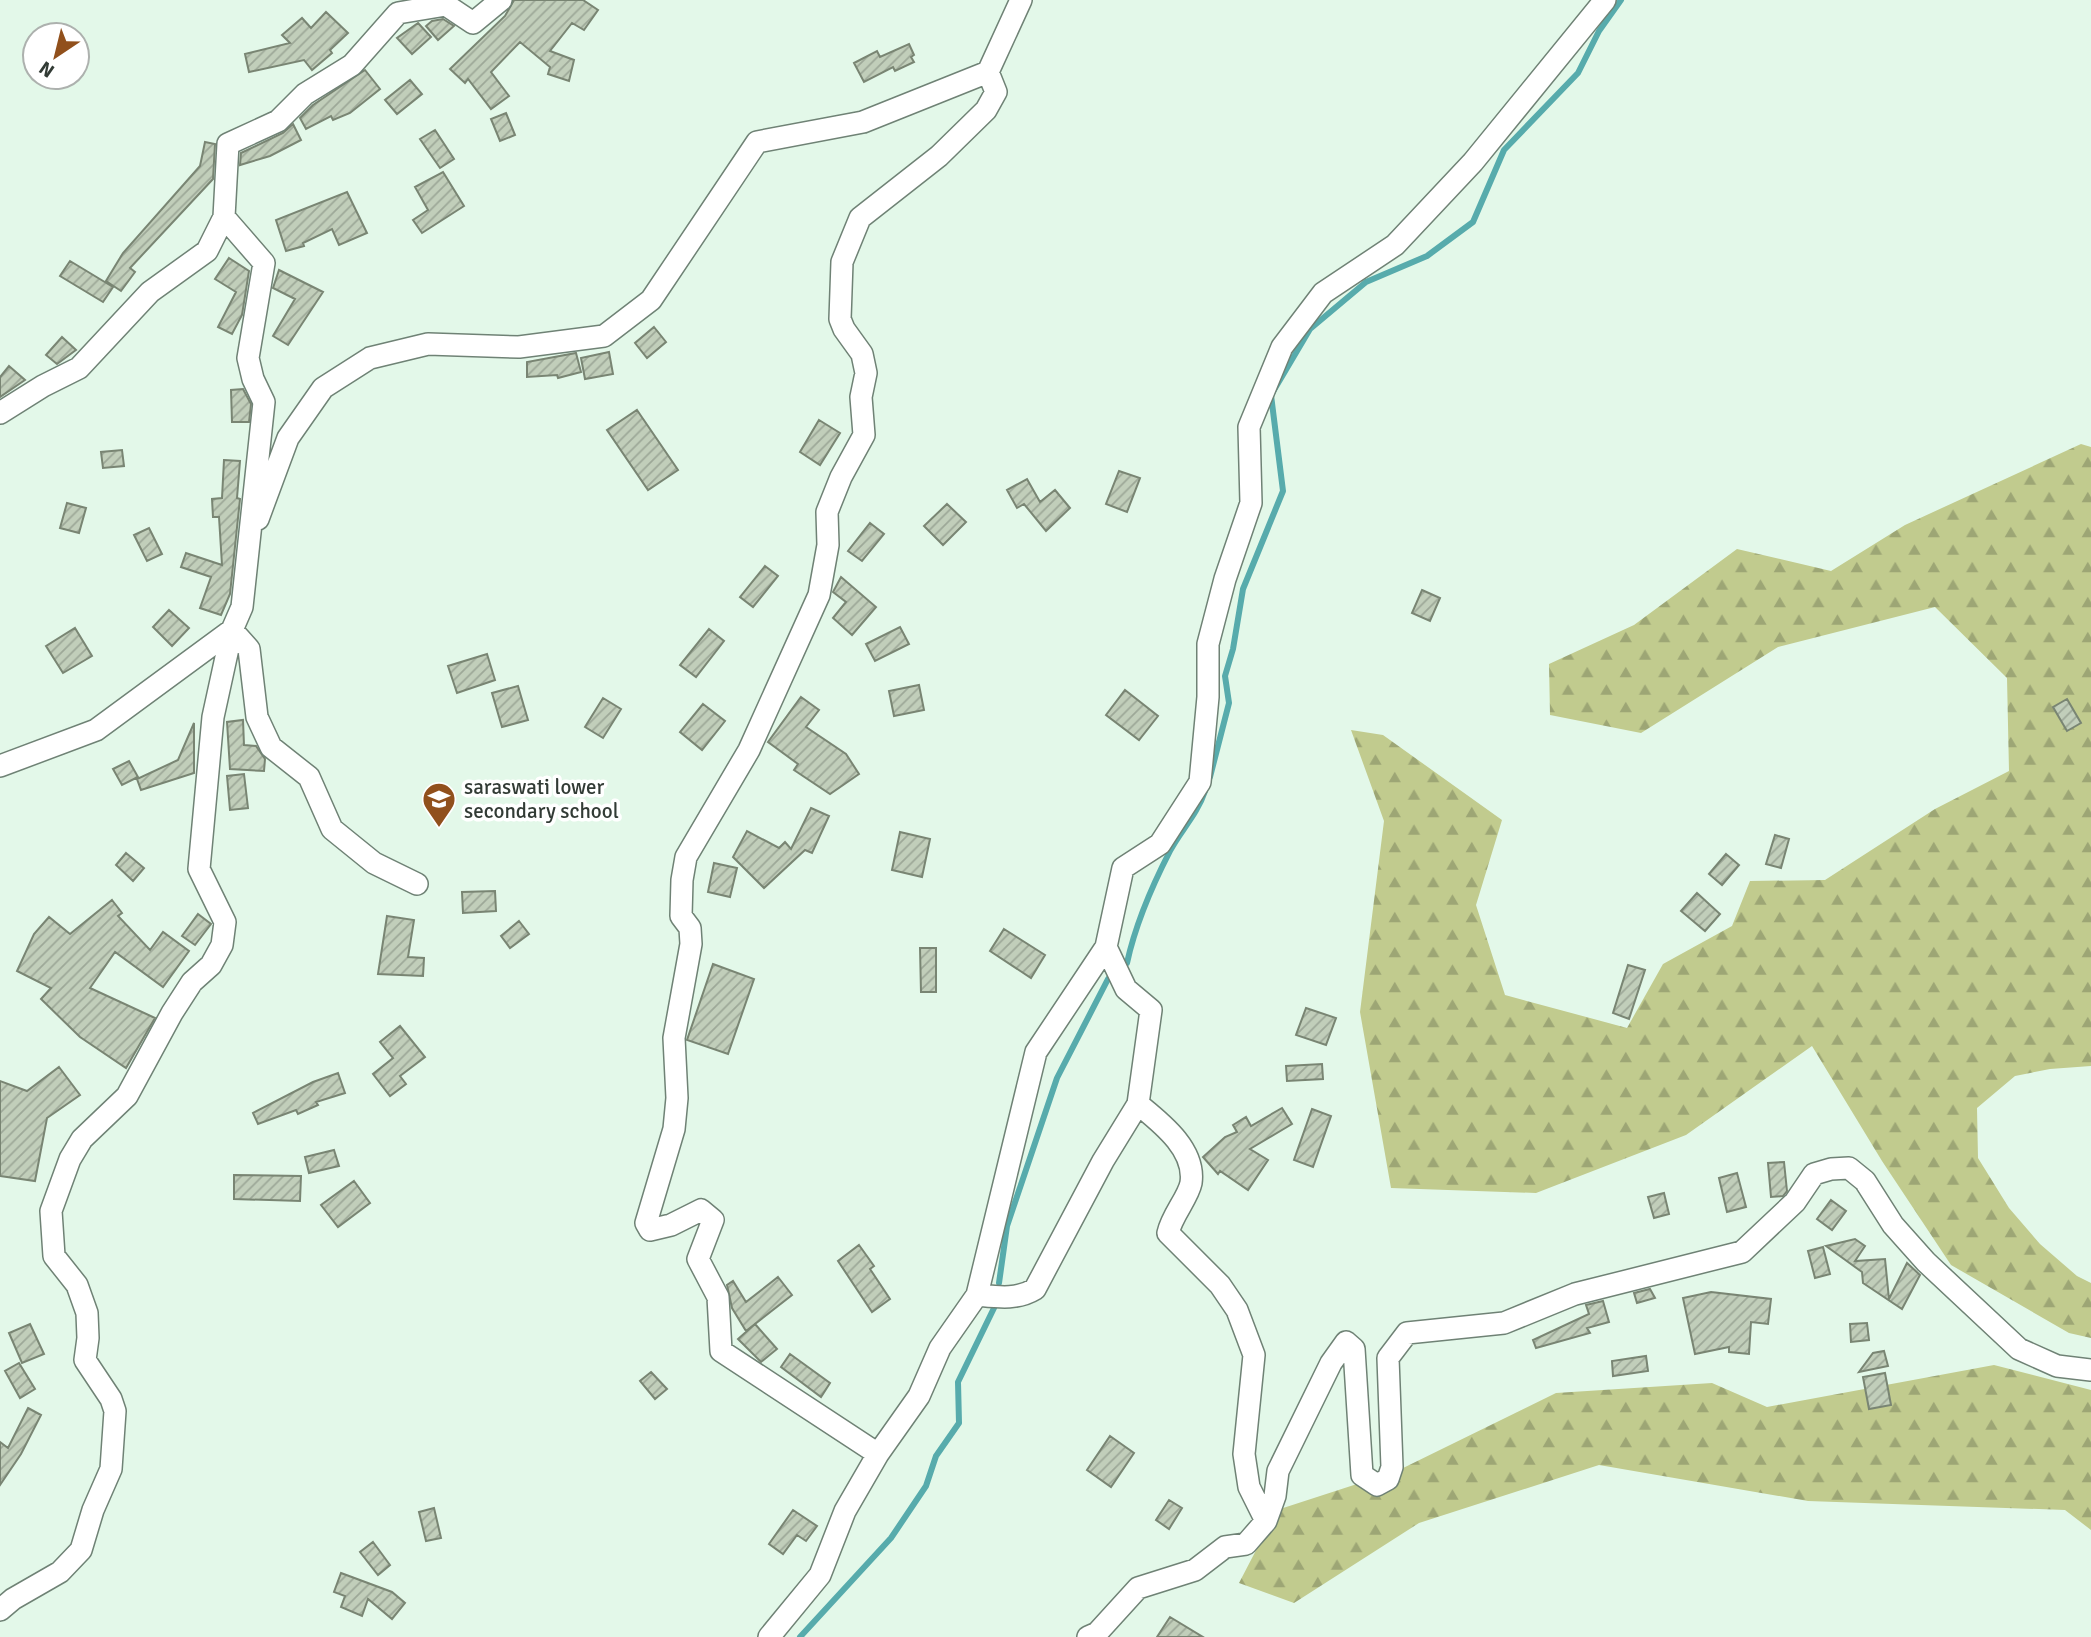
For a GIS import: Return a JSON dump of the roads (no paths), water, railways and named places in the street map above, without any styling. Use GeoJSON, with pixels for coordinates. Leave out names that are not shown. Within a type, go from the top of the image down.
{"type":"FeatureCollection","features":[{"type":"Feature","properties":{"kind":"street"},"geometry":{"type":"LineString","coordinates":[[0,413],[79,368],[150,292],[207,251],[224,217],[228,145],[278,121],[306,94],[352,65],[398,13],[446,5],[473,23],[501,0]]}},
{"type":"Feature","properties":{"kind":"street"},"geometry":{"type":"LineString","coordinates":[[247,547],[288,438],[323,388],[370,358],[428,344],[519,347],[604,336],[651,300],[757,142],[863,122],[988,72],[1021,0]]}},
{"type":"Feature","properties":{"kind":"street"},"geometry":{"type":"LineString","coordinates":[[769,1637],[820,1575],[845,1511],[878,1454],[919,1395],[940,1348],[977,1295],[1036,1052],[1106,947],[1123,868],[1160,844],[1200,782],[1208,697],[1208,644],[1225,579],[1251,503],[1249,427],[1282,347],[1323,293],[1395,245],[1474,162],[1605,0]]}},
{"type":"Feature","properties":{"kind":"street"},"geometry":{"type":"LineString","coordinates":[[878,1454],[721,1351],[718,1297],[698,1259],[713,1220],[701,1210],[660,1229],[650,1230],[646,1223],[674,1129],[677,1098],[674,1038],[691,944],[690,928],[681,916],[682,880],[687,857],[749,750],[819,595],[828,545],[827,512],[841,477],[864,435],[861,397],[866,373],[862,354],[844,329],[841,318],[842,262],[860,218],[939,156],[986,110],[996,92],[988,72]]}},
{"type":"Feature","properties":{"kind":"street"},"geometry":{"type":"LineString","coordinates":[[0,1610],[13,1599],[60,1572],[81,1550],[93,1510],[111,1469],[115,1411],[111,1399],[85,1360],[87,1313],[77,1285],[54,1256],[51,1211],[70,1159],[82,1139],[127,1096],[172,1013],[192,982],[211,965],[222,945],[225,922],[199,869],[213,717],[232,630],[242,607],[264,402],[253,379],[248,358],[264,263],[224,217]]}},
{"type":"Feature","properties":{"kind":"street"},"geometry":{"type":"LineString","coordinates":[[0,766],[96,730],[232,630]]}},
{"type":"Feature","properties":{"kind":"street"},"geometry":{"type":"LineString","coordinates":[[232,630],[249,649],[257,717],[271,747],[309,777],[332,829],[374,863],[417,884]]}},
{"type":"Feature","properties":{"kind":"street"},"geometry":{"type":"LineString","coordinates":[[977,1295],[1024,1296],[1035,1289],[1103,1161],[1138,1104],[1151,1010],[1126,989],[1106,947]]}},
{"type":"Feature","properties":{"kind":"street"},"geometry":{"type":"LineString","coordinates":[[1138,1104],[1173,1133],[1186,1154],[1191,1183],[1171,1217],[1168,1233],[1220,1285],[1237,1310],[1254,1355],[1244,1454],[1249,1487],[1266,1521]]}},
{"type":"Feature","properties":{"kind":"street"},"geometry":{"type":"LineString","coordinates":[[1087,1637],[1097,1633],[1138,1588],[1195,1570],[1225,1547],[1246,1544],[1266,1521],[1275,1496],[1278,1471],[1331,1363],[1346,1342],[1354,1349],[1362,1475],[1377,1485],[1388,1479],[1392,1466],[1388,1358],[1407,1333],[1504,1323],[1575,1294],[1742,1252],[1794,1202],[1814,1174],[1831,1169],[1849,1168],[1865,1181],[1894,1225],[1926,1262],[2019,1349],[2057,1366],[2091,1370]]}},
{"type":"Feature","properties":{"kind":"waterway"},"geometry":{"type":"LineString","coordinates":[[1210,777],[1229,703],[1225,676],[1233,649],[1243,589],[1283,491],[1271,395],[1310,329],[1366,282],[1427,256],[1473,222],[1504,150],[1578,73],[1599,31],[1621,0]]}},
{"type":"Feature","properties":{"kind":"waterway"},"geometry":{"type":"LineString","coordinates":[[1127,963],[1139,921],[1157,878],[1205,791]]}},
{"type":"Feature","properties":{"kind":"waterway"},"geometry":{"type":"LineString","coordinates":[[999,1283],[1007,1226],[1057,1078],[1108,979]]}},
{"type":"Feature","properties":{"kind":"waterway"},"geometry":{"type":"LineString","coordinates":[[800,1637],[891,1538],[926,1486],[936,1456],[959,1423],[958,1382],[994,1308]]}},
{"type":"Feature","properties":{"kind":"place","name":"saraswati lower secondary school"},"geometry":{"type":"Point","coordinates":[439,829]}}]}
